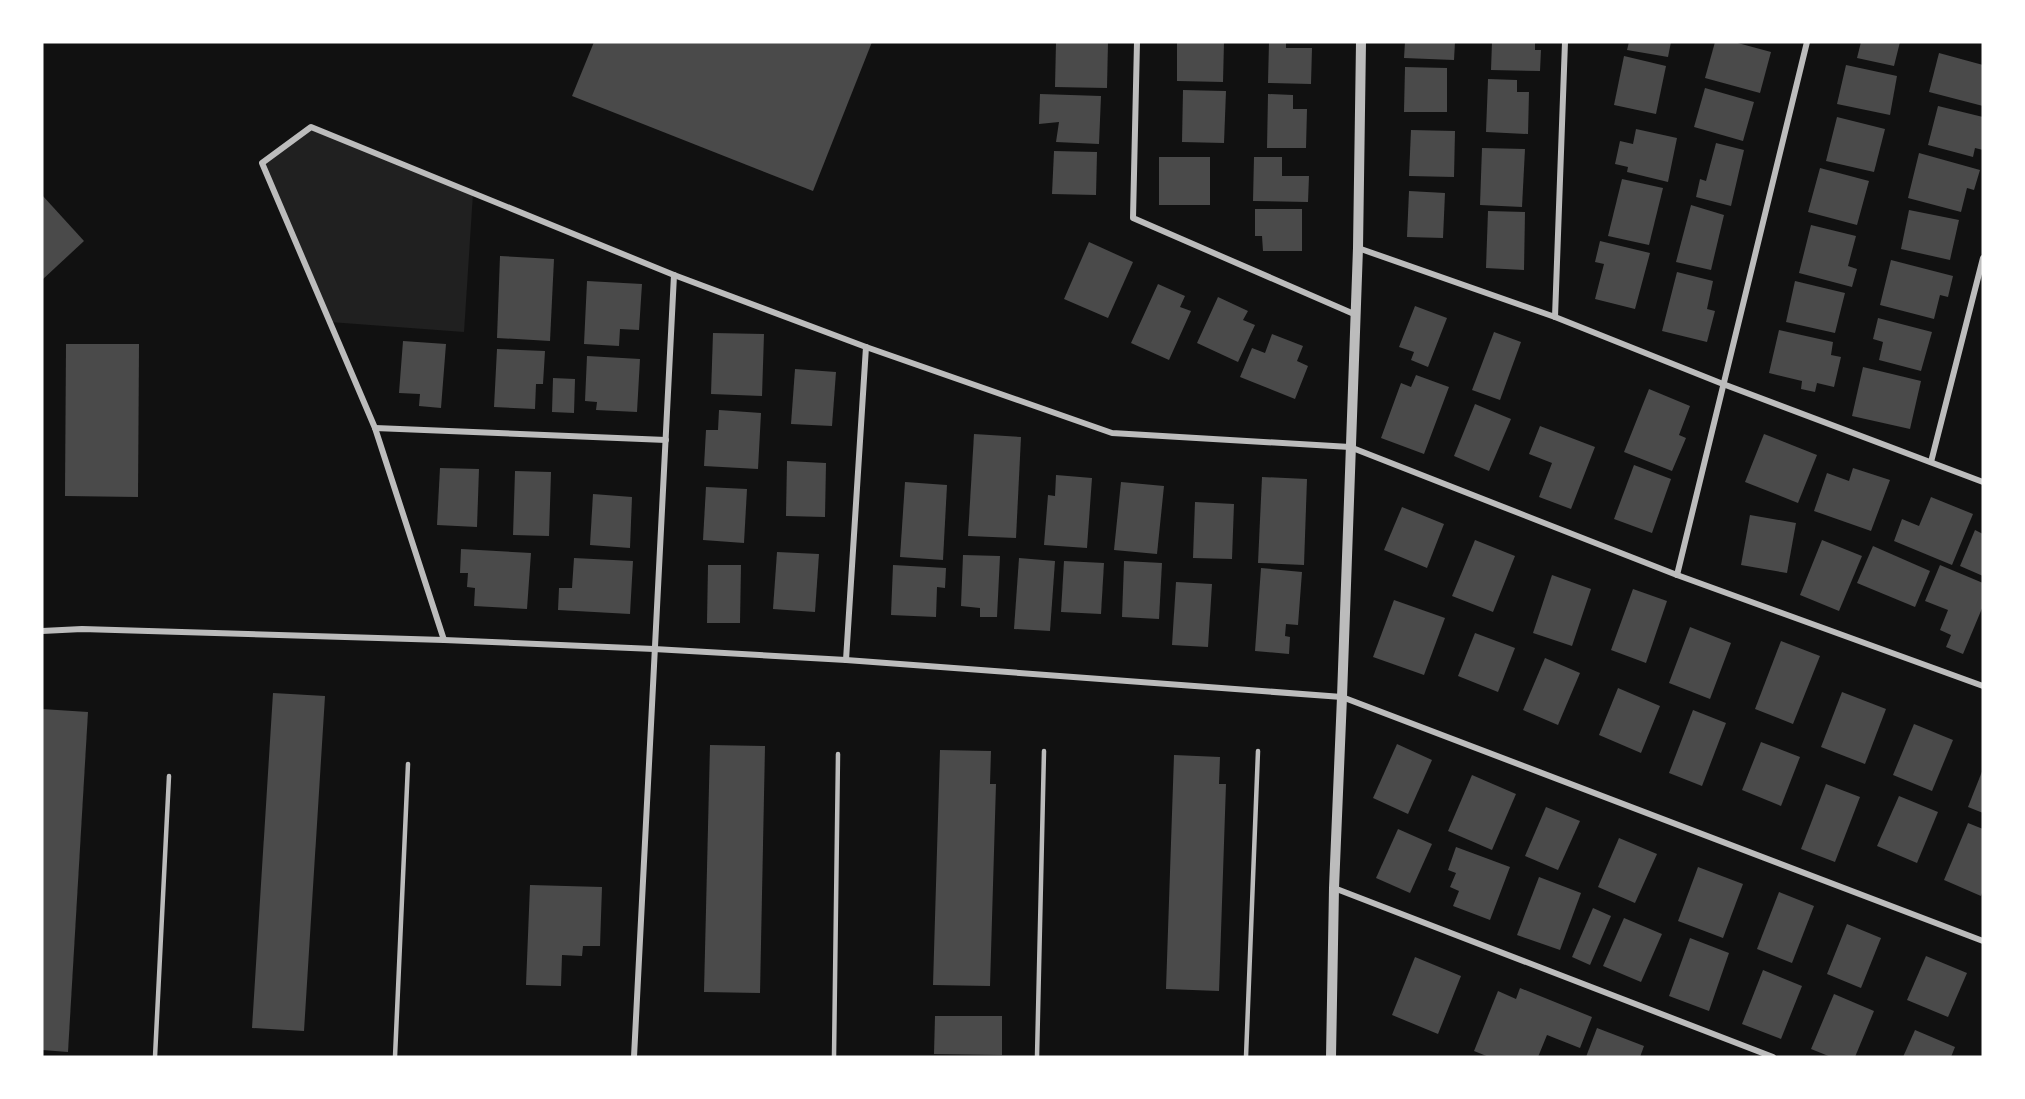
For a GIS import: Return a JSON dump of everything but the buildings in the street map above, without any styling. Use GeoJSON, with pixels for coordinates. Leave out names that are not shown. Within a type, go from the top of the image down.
{"type":"FeatureCollection","features":[{"type":"Feature","properties":{"kind":"street"},"geometry":{"type":"LineString","coordinates":[[1137,42],[1133,218],[1354,314]]}},
{"type":"Feature","properties":{"kind":"street"},"geometry":{"type":"LineString","coordinates":[[1331,1057],[1334,888],[1358,248],[1361,42]]}},
{"type":"Feature","properties":{"kind":"street"},"geometry":{"type":"LineString","coordinates":[[1555,317],[1565,42]]}},
{"type":"Feature","properties":{"kind":"street"},"geometry":{"type":"LineString","coordinates":[[1677,575],[1808,42]]}},
{"type":"Feature","properties":{"kind":"street"},"geometry":{"type":"LineString","coordinates":[[444,640],[375,428],[262,163],[311,127],[674,275],[866,347],[1112,433],[1350,447],[1677,575],[1983,686]]}},
{"type":"Feature","properties":{"kind":"street"},"geometry":{"type":"LineString","coordinates":[[1358,248],[1555,317],[1723,384],[1983,482]]}},
{"type":"Feature","properties":{"kind":"street"},"geometry":{"type":"LineString","coordinates":[[1931,462],[1983,258]]}},
{"type":"Feature","properties":{"kind":"street"},"geometry":{"type":"LineString","coordinates":[[634,1057],[674,275]]}},
{"type":"Feature","properties":{"kind":"street"},"geometry":{"type":"LineString","coordinates":[[846,660],[866,347]]}},
{"type":"Feature","properties":{"kind":"street"},"geometry":{"type":"LineString","coordinates":[[375,428],[666,440]]}},
{"type":"Feature","properties":{"kind":"street"},"geometry":{"type":"LineString","coordinates":[[42,631],[82,629],[654,649],[846,660],[1342,697],[1983,941]]}},
{"type":"Feature","properties":{"kind":"street"},"geometry":{"type":"LineString","coordinates":[[1334,888],[1773,1057]]}},
{"type":"Feature","properties":{"kind":"lane"},"geometry":{"type":"LineString","coordinates":[[1038,1057],[1044,751]]}},
{"type":"Feature","properties":{"kind":"lane"},"geometry":{"type":"LineString","coordinates":[[1246,1057],[1258,751]]}},
{"type":"Feature","properties":{"kind":"lane"},"geometry":{"type":"LineString","coordinates":[[834,1057],[838,754]]}},
{"type":"Feature","properties":{"kind":"lane"},"geometry":{"type":"LineString","coordinates":[[395,1057],[408,764]]}},
{"type":"Feature","properties":{"kind":"lane"},"geometry":{"type":"LineString","coordinates":[[155,1057],[169,776]]}},
{"type":"Feature","properties":{"kind":"shaded area"},"geometry":{"type":"Polygon","coordinates":[[[311,127],[473,193],[464,332],[330,322],[262,163],[311,127]]]}}]}
